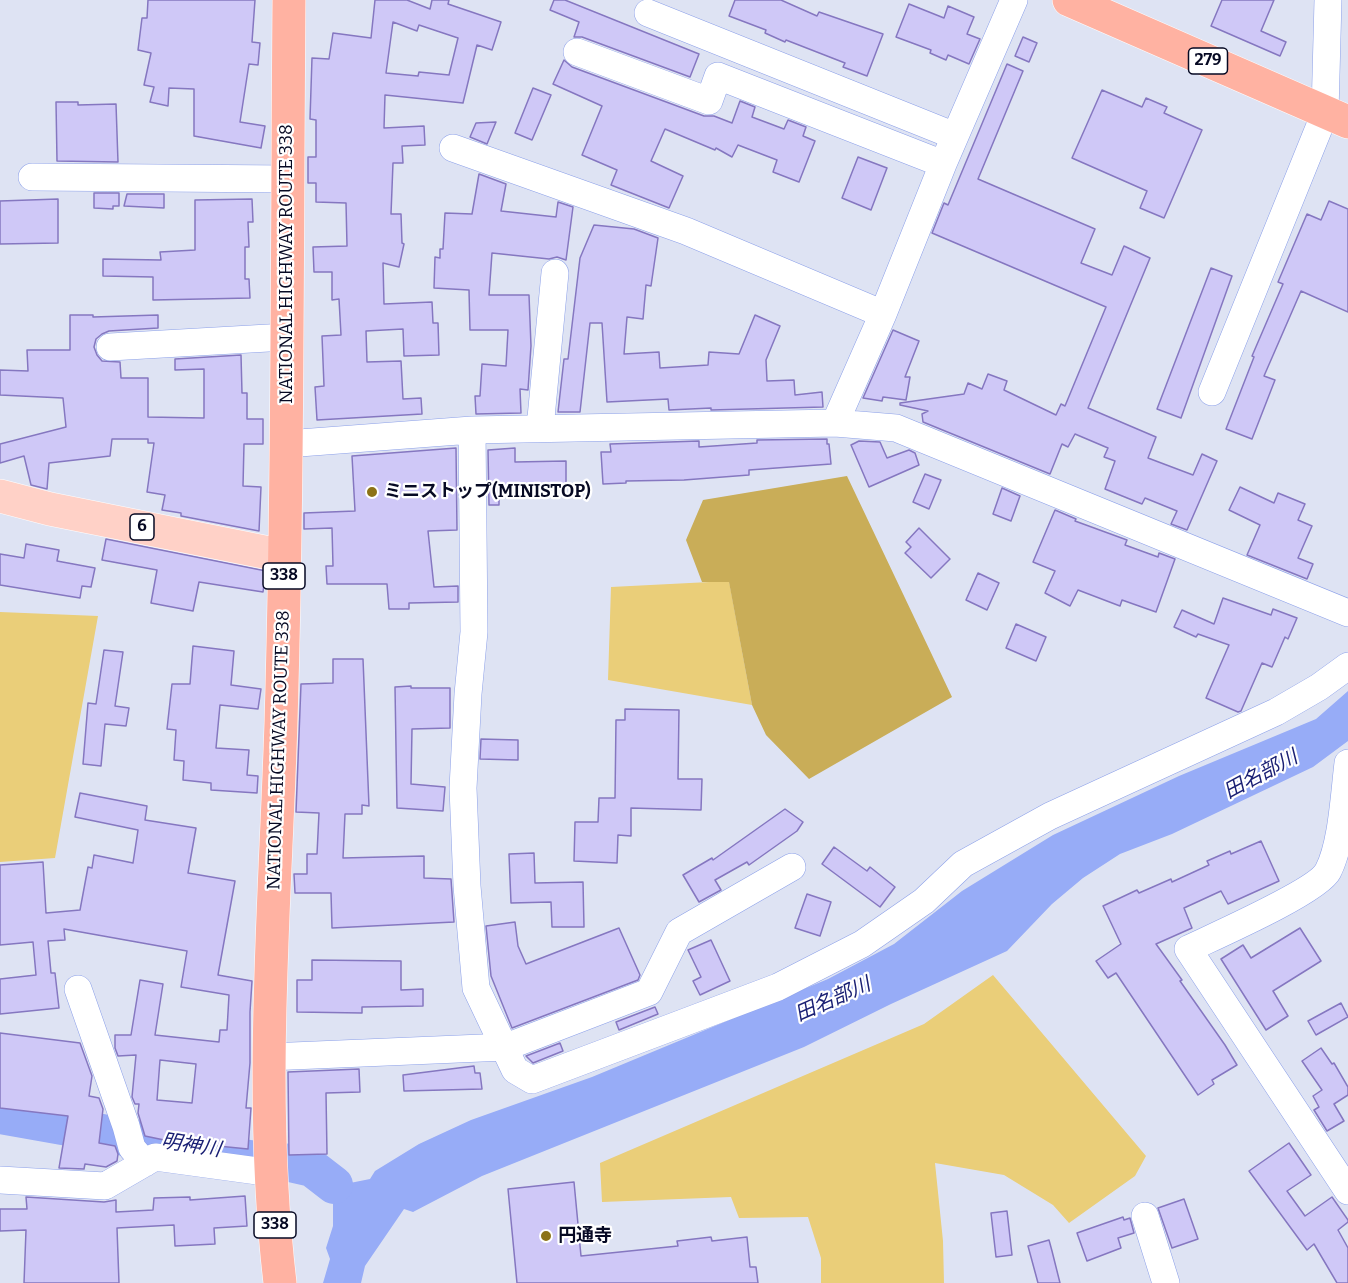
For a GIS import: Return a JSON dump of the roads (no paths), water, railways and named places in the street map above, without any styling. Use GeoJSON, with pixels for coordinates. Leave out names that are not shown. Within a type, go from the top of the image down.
{"type":"FeatureCollection","features":[{"type":"Feature","properties":{"kind":"highway","name":"NATIONAL HIGHWAY ROUTE 338"},"geometry":{"type":"LineString","coordinates":[[280,1283],[271,1164],[268,1056],[281,722],[290,0]]}},
{"type":"Feature","properties":{"kind":"highway","name":"279"},"geometry":{"type":"LineString","coordinates":[[1069,0],[1337,118]]}},
{"type":"Feature","properties":{"kind":"main road","name":"6"},"geometry":{"type":"LineString","coordinates":[[0,496],[50,509],[284,556]]}},
{"type":"Feature","properties":{"kind":"street"},"geometry":{"type":"LineString","coordinates":[[835,423],[1014,0]]}},
{"type":"Feature","properties":{"kind":"street"},"geometry":{"type":"LineString","coordinates":[[1212,392],[1337,118],[1328,0]]}},
{"type":"Feature","properties":{"kind":"street"},"geometry":{"type":"LineString","coordinates":[[648,13],[956,136]]}},
{"type":"Feature","properties":{"kind":"street"},"geometry":{"type":"LineString","coordinates":[[578,52],[709,101],[718,76],[943,164]]}},
{"type":"Feature","properties":{"kind":"street"},"geometry":{"type":"LineString","coordinates":[[453,148],[686,231],[883,314]]}},
{"type":"Feature","properties":{"kind":"street"},"geometry":{"type":"LineString","coordinates":[[33,177],[288,179]]}},
{"type":"Feature","properties":{"kind":"street"},"geometry":{"type":"LineString","coordinates":[[540,428],[555,273]]}},
{"type":"Feature","properties":{"kind":"street"},"geometry":{"type":"LineString","coordinates":[[111,346],[286,337]]}},
{"type":"Feature","properties":{"kind":"street"},"geometry":{"type":"LineString","coordinates":[[285,444],[472,430],[540,428],[835,423],[896,428],[1348,613]]}},
{"type":"Feature","properties":{"kind":"street"},"geometry":{"type":"LineString","coordinates":[[472,430],[474,632],[468,694],[464,788],[467,886],[476,988],[515,1070],[532,1080],[777,987],[862,944],[924,901],[963,864],[1050,816],[1276,712],[1319,687],[1348,666]]}},
{"type":"Feature","properties":{"kind":"street"},"geometry":{"type":"LineString","coordinates":[[1348,763],[1335,855],[1327,874],[1292,898],[1188,949],[1348,1191]]}},
{"type":"Feature","properties":{"kind":"street"},"geometry":{"type":"LineString","coordinates":[[268,1056],[506,1047],[649,992],[679,932],[792,867]]}},
{"type":"Feature","properties":{"kind":"street"},"geometry":{"type":"LineString","coordinates":[[78,989],[134,1146],[155,1157],[271,1164]]}},
{"type":"Feature","properties":{"kind":"street"},"geometry":{"type":"LineString","coordinates":[[0,1180],[105,1186],[134,1146]]}},
{"type":"Feature","properties":{"kind":"street"},"geometry":{"type":"LineString","coordinates":[[1145,1216],[1166,1283]]}},
{"type":"Feature","properties":{"kind":"water","name":"田名部川"},"geometry":{"type":"Polygon","coordinates":[[[1348,691],[1348,741],[1313,767],[1172,834],[1120,854],[1083,878],[1052,904],[1007,951],[804,1047],[482,1176],[413,1212],[404,1209],[365,1266],[361,1283],[323,1283],[330,1259],[326,1248],[333,1226],[333,1201],[324,1186],[311,1174],[290,1169],[292,1157],[334,1170],[345,1184],[370,1179],[375,1171],[419,1144],[471,1120],[592,1077],[828,979],[894,944],[962,891],[1053,835],[1179,776],[1316,719],[1348,691]]]}},
{"type":"Feature","properties":{"kind":"waterway","name":"明神川"},"geometry":{"type":"LineString","coordinates":[[0,1115],[249,1159],[290,1163],[312,1168],[334,1185]]}},
{"type":"Feature","properties":{"kind":"place","name":"ミニストップ(MINISTOP)"},"geometry":{"type":"Point","coordinates":[372,492]}},
{"type":"Feature","properties":{"kind":"place","name":"円通寺"},"geometry":{"type":"Point","coordinates":[546,1236]}}]}
